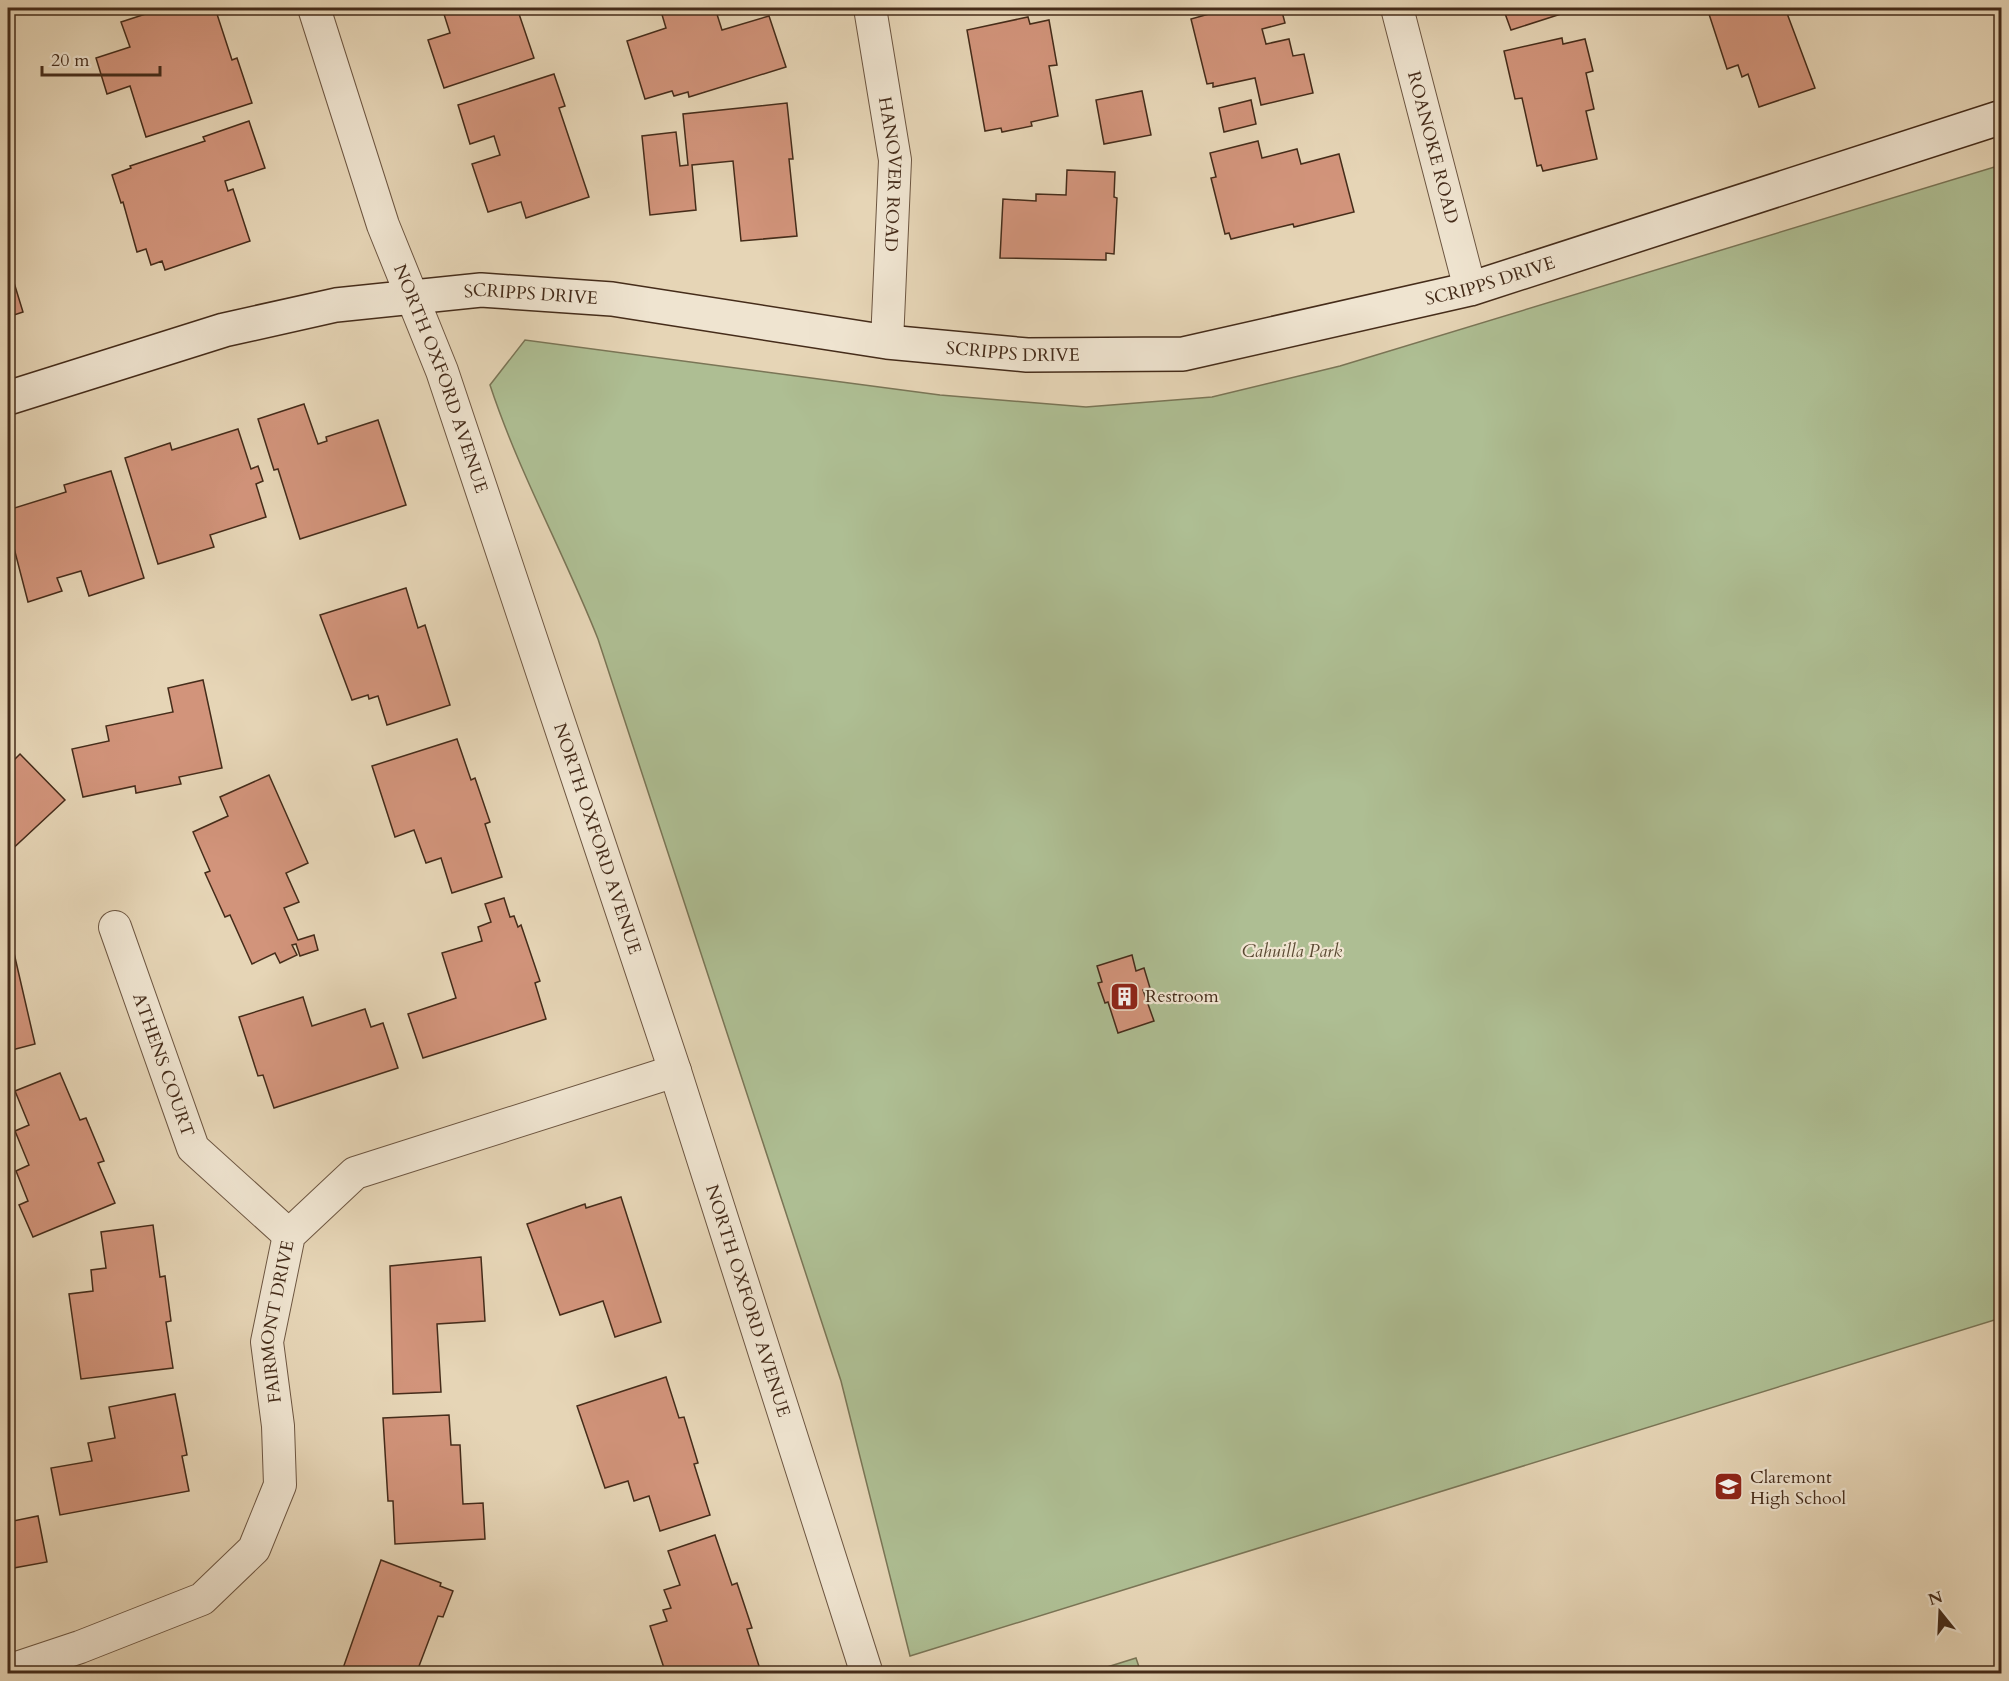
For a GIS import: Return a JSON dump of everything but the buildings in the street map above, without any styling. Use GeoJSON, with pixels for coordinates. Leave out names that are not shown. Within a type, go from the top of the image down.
{"type":"FeatureCollection","features":[{"type":"Feature","properties":{"kind":"street","name":"NORTH OXFORD AVENUE"},"geometry":{"type":"LineString","coordinates":[[314,8],[382,225],[442,371],[675,1071],[867,1674]]}},
{"type":"Feature","properties":{"kind":"street","name":"HANOVER ROAD"},"geometry":{"type":"LineString","coordinates":[[870,8],[895,160],[887,342]]}},
{"type":"Feature","properties":{"kind":"street","name":"ROANOKE ROAD"},"geometry":{"type":"LineString","coordinates":[[1396,8],[1470,289]]}},
{"type":"Feature","properties":{"kind":"street","name":"SCRIPPS DRIVE"},"geometry":{"type":"LineString","coordinates":[[8,398],[224,330],[336,305],[481,290],[612,298],[887,342],[1028,355],[1183,354],[1470,289],[2001,117]]}},
{"type":"Feature","properties":{"kind":"street","name":"ATHENS COURT"},"geometry":{"type":"LineString","coordinates":[[115,927],[193,1148],[288,1235]]}},
{"type":"Feature","properties":{"kind":"street","name":"FAIRMONT DRIVE"},"geometry":{"type":"LineString","coordinates":[[8,1671],[80,1647],[202,1599],[254,1550],[280,1485],[278,1426],[267,1342],[288,1235],[356,1173],[675,1071]]}},
{"type":"Feature","properties":{"kind":"green space","name":"Cahuilla Park"},"geometry":{"type":"Polygon","coordinates":[[[2001,165],[2001,1318],[910,1656],[841,1381],[598,639],[514,450],[490,385],[525,340],[940,395],[1086,407],[1212,397],[1340,366],[2001,165]]]}},
{"type":"Feature","properties":{"kind":"green space"},"geometry":{"type":"Polygon","coordinates":[[[1136,1658],[1141,1673],[1088,1673],[1136,1658]]]}},
{"type":"Feature","properties":{"kind":"place","name":"Restroom"},"geometry":{"type":"Point","coordinates":[1124,996]}},
{"type":"Feature","properties":{"kind":"place","name":"Claremont High School"},"geometry":{"type":"Point","coordinates":[1729,1487]}}]}
